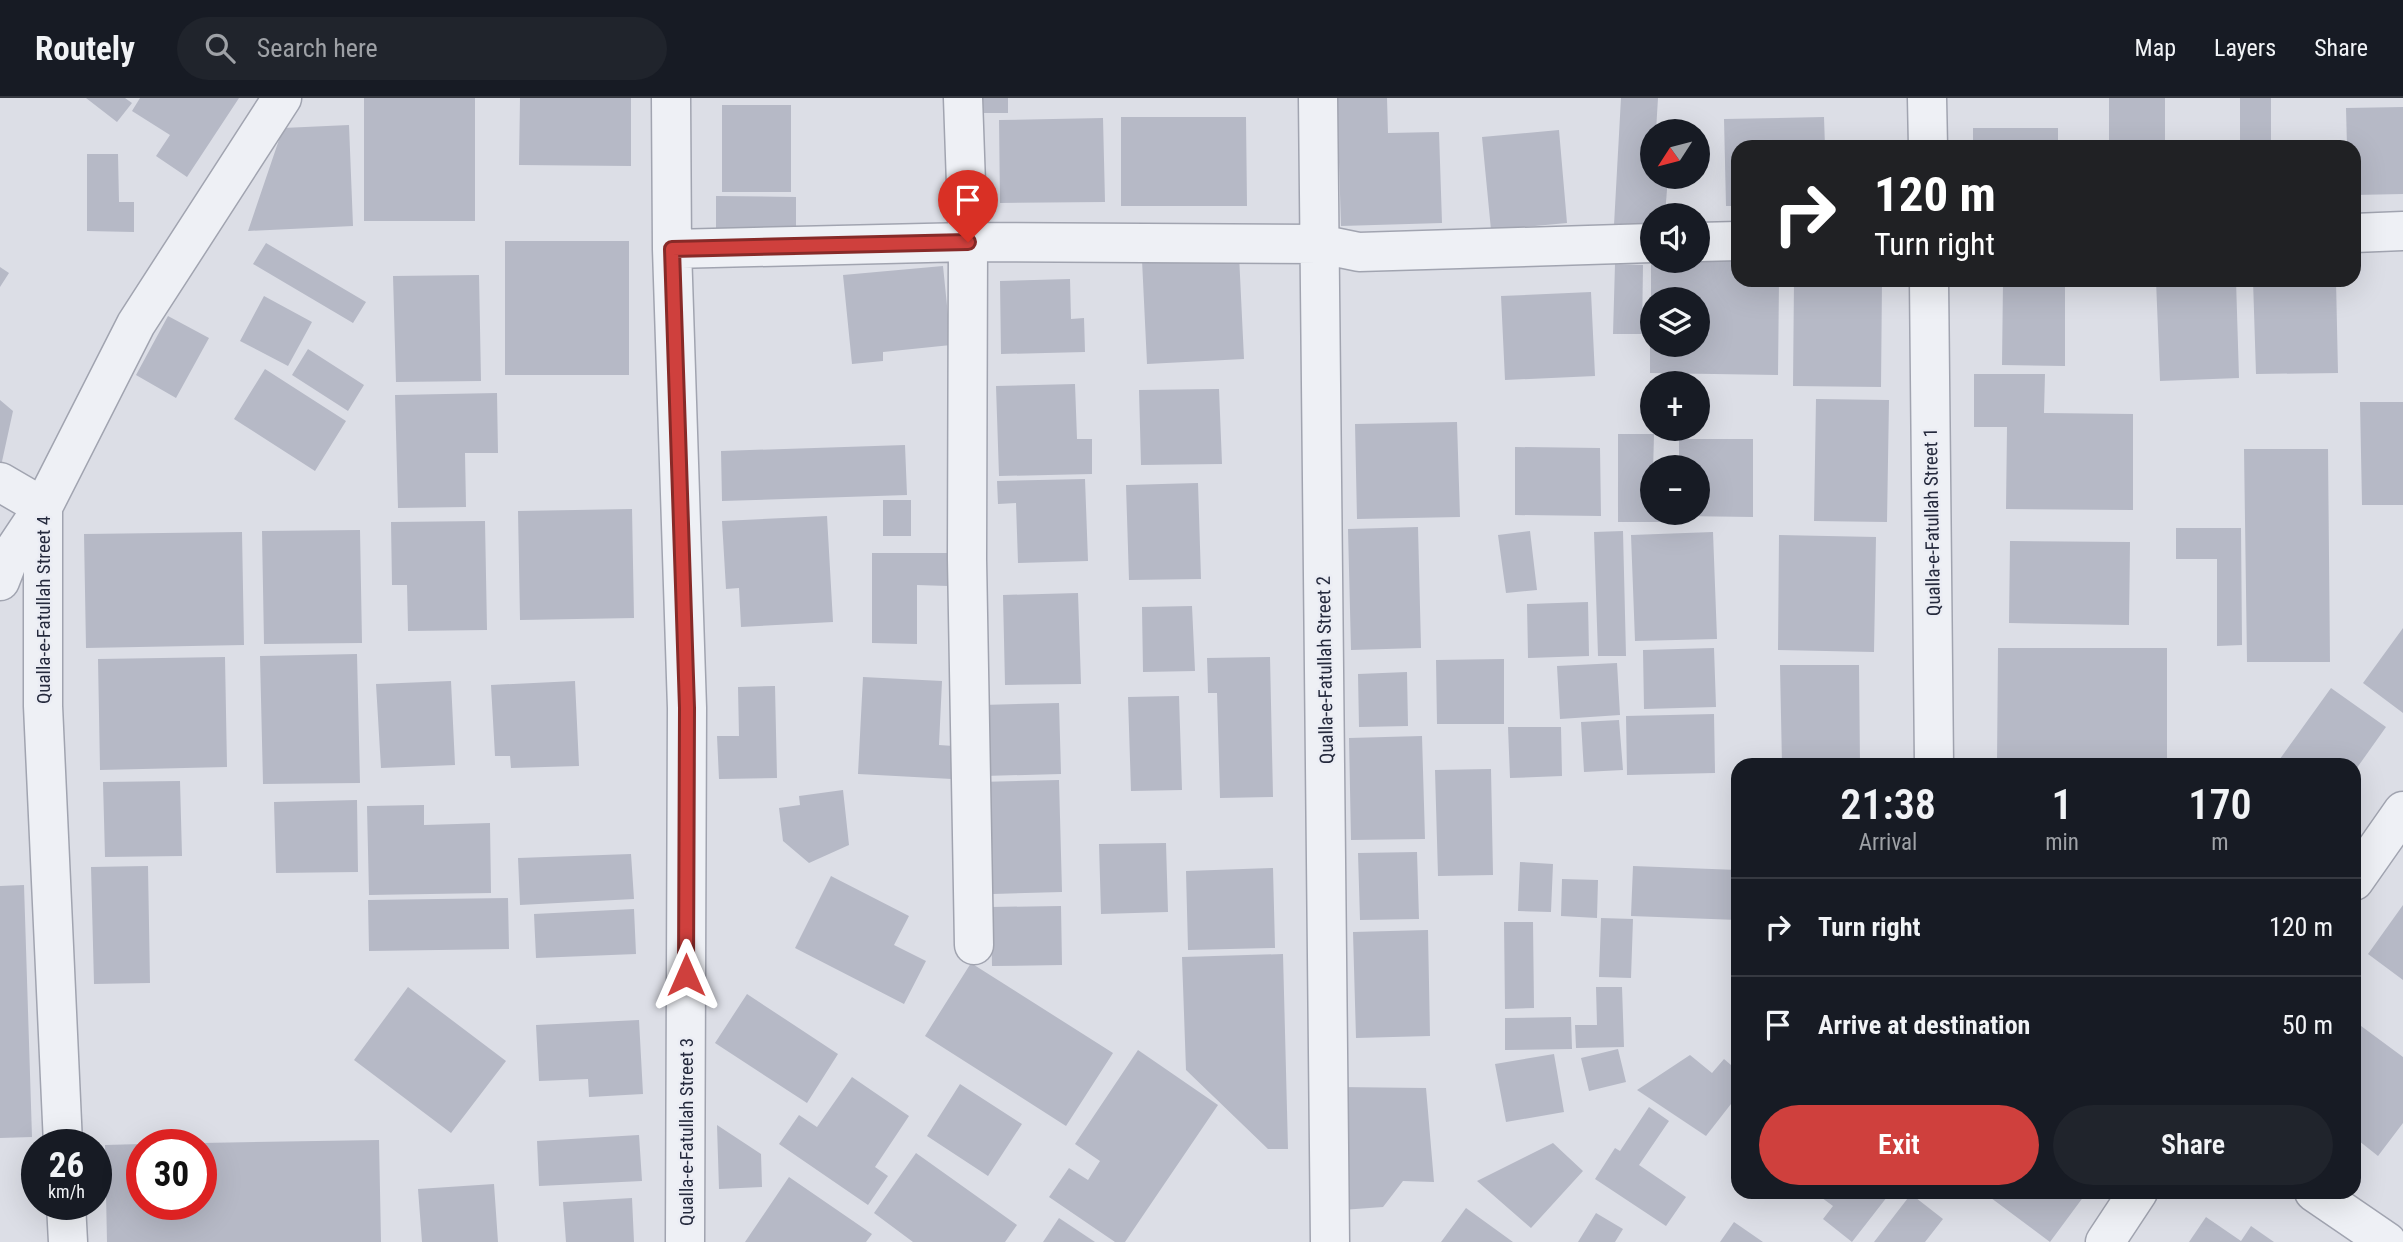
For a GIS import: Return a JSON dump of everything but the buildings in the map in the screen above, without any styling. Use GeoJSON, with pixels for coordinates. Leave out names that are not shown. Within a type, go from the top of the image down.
{"type":"FeatureCollection","features":[{"type":"Feature","properties":{"kind":"street","name":"Qualla-e-Fatullah Street 4"},"geometry":{"type":"LineString","coordinates":[[62,1129],[43,706],[43,507],[136,324],[282,98]]}},
{"type":"Feature","properties":{"kind":"street","name":"Qualla-e-Fatullah Street 3"},"geometry":{"type":"LineString","coordinates":[[671,98],[672,249],[687,708],[685,1242]]}},
{"type":"Feature","properties":{"kind":"street"},"geometry":{"type":"LineString","coordinates":[[963,98],[968,242],[967,559],[974,945]]}},
{"type":"Feature","properties":{"kind":"street","name":"Qualla-e-Fatullah Street 2"},"geometry":{"type":"LineString","coordinates":[[1318,98],[1330,1242]]}},
{"type":"Feature","properties":{"kind":"street"},"geometry":{"type":"LineString","coordinates":[[1927,98],[1928,140]]}},
{"type":"Feature","properties":{"kind":"street"},"geometry":{"type":"LineString","coordinates":[[2361,233],[2403,231]]}},
{"type":"Feature","properties":{"kind":"street"},"geometry":{"type":"LineString","coordinates":[[1710,242],[1731,241]]}},
{"type":"Feature","properties":{"kind":"street"},"geometry":{"type":"LineString","coordinates":[[672,249],[968,242],[1321,244],[1359,252],[1640,243]]}},
{"type":"Feature","properties":{"kind":"street","name":"Qualla-e-Fatullah Street 1"},"geometry":{"type":"LineString","coordinates":[[1929,287],[1934,758]]}},
{"type":"Feature","properties":{"kind":"street"},"geometry":{"type":"LineString","coordinates":[[0,482],[43,507],[9,558],[0,581]]}},
{"type":"Feature","properties":{"kind":"street"},"geometry":{"type":"LineString","coordinates":[[2361,871],[2403,811]]}},
{"type":"Feature","properties":{"kind":"street"},"geometry":{"type":"LineString","coordinates":[[2105,1242],[2133,1199]]}},
{"type":"Feature","properties":{"kind":"street"},"geometry":{"type":"LineString","coordinates":[[2324,1199],[2387,1242]]}},
{"type":"Feature","properties":{"kind":"street"},"geometry":{"type":"LineString","coordinates":[[67,1220],[68,1242]]}},
{"type":"Feature","properties":{"kind":"route"},"geometry":{"type":"LineString","coordinates":[[686,975],[687,708],[672,249],[968,242]]}}]}
